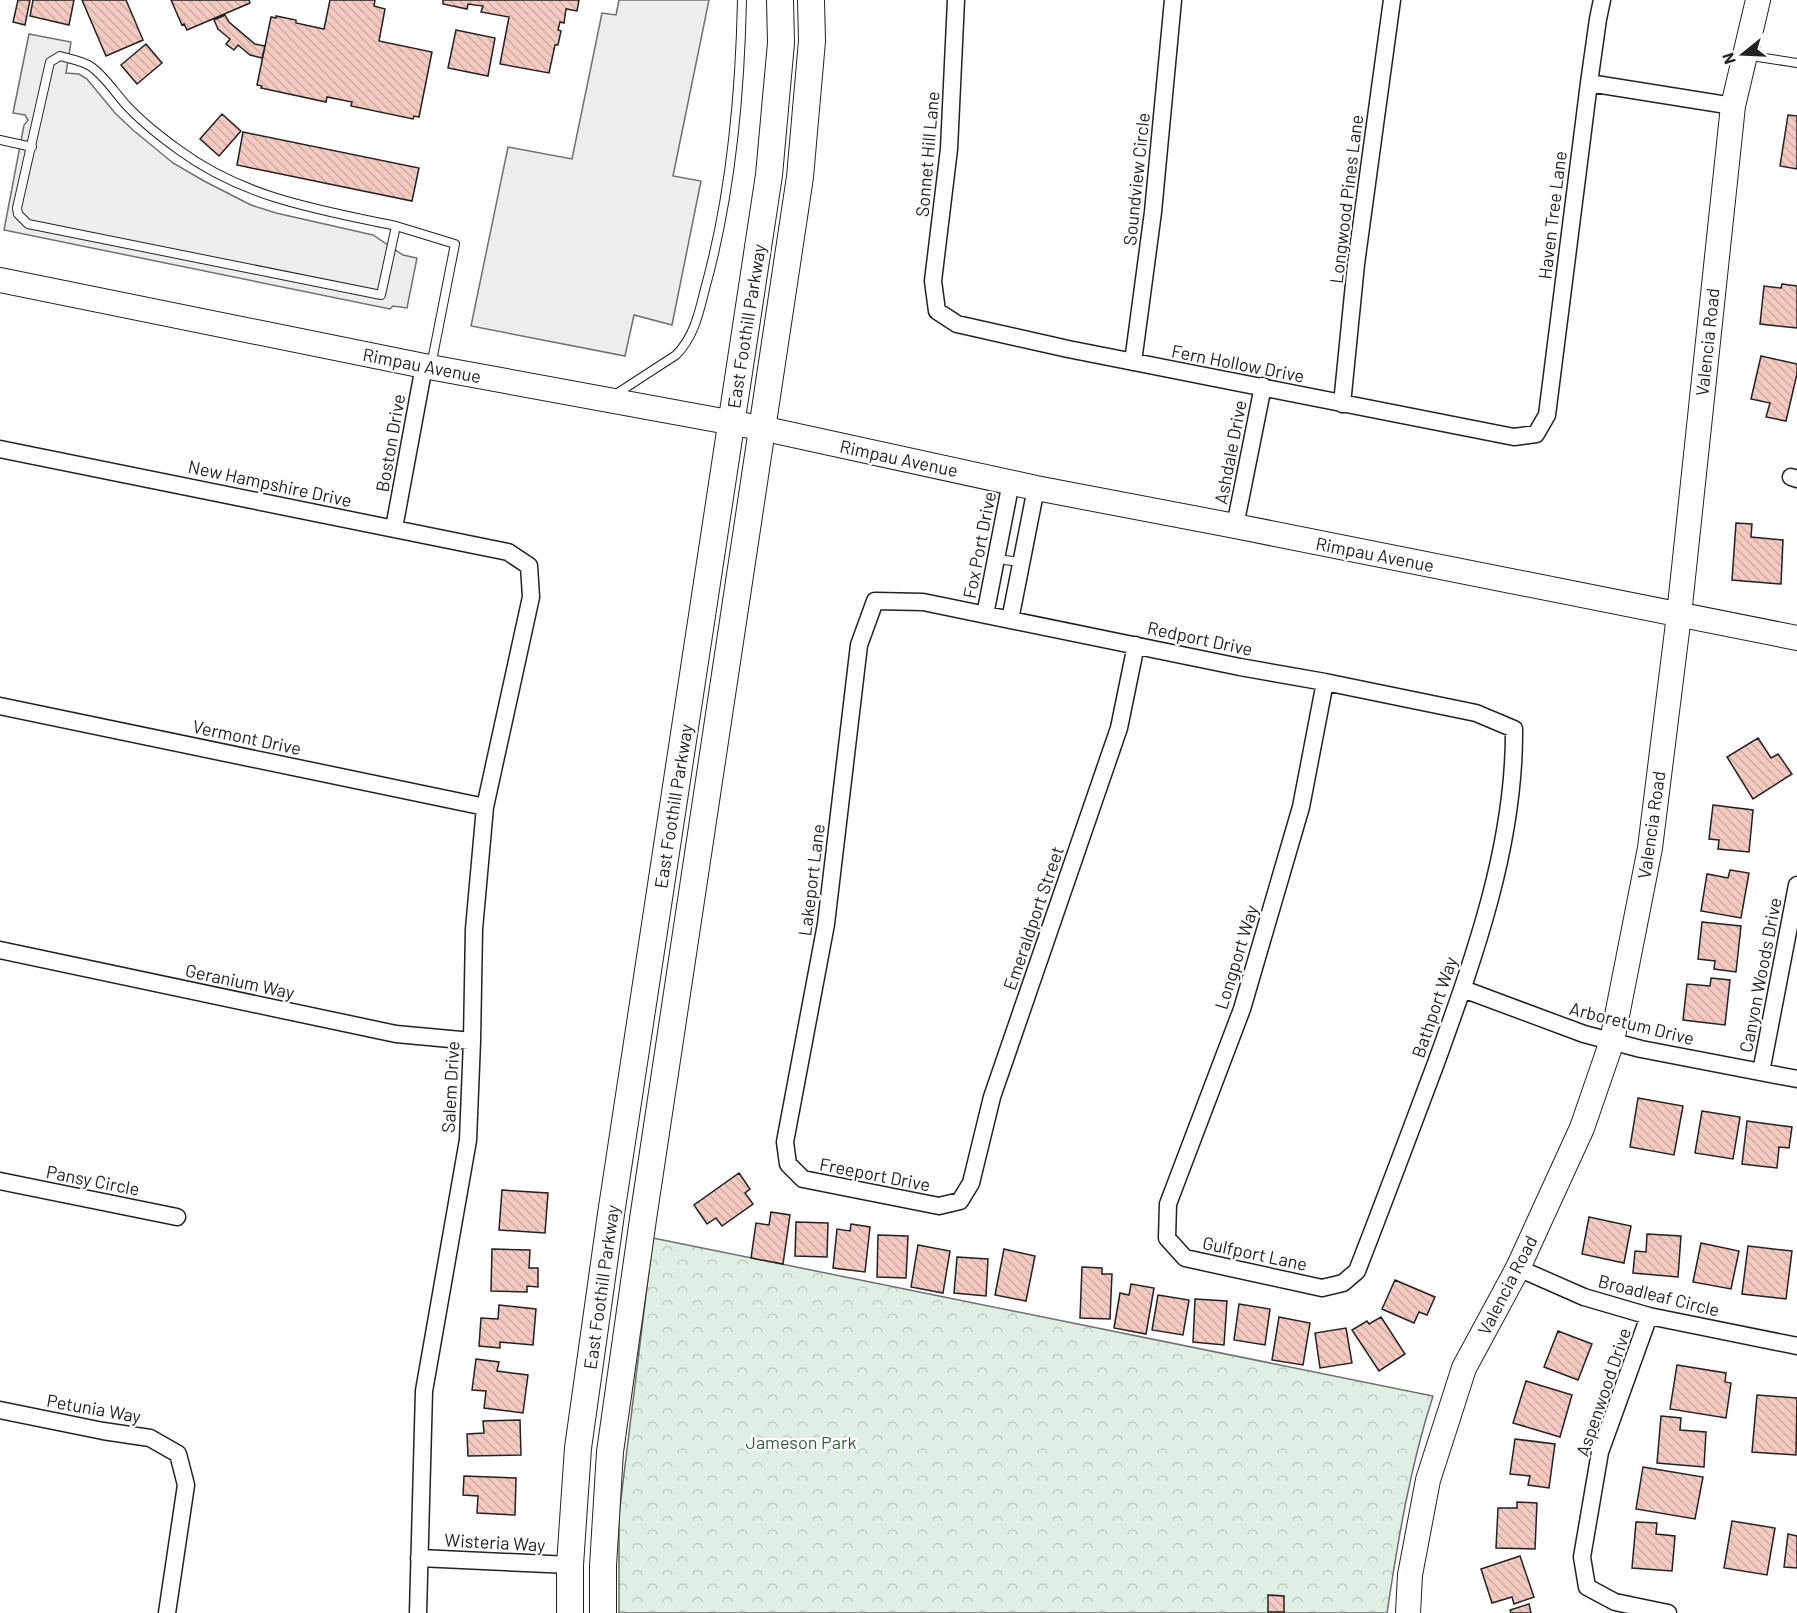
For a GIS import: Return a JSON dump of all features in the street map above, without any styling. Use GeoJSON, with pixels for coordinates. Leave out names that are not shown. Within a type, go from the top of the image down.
{"type":"FeatureCollection","features":[{"type":"Feature","properties":{"kind":"main road","name":"East Foothill Parkway"},"geometry":{"type":"LineString","coordinates":[[570,1613],[570,1565],[578,1448],[769,175],[781,43],[780,0]]}},
{"type":"Feature","properties":{"kind":"main road","name":"East Foothill Parkway"},"geometry":{"type":"LineString","coordinates":[[603,1613],[603,1566],[610,1452],[644,1207],[800,177],[812,41],[811,0]]}},
{"type":"Feature","properties":{"kind":"main road","name":"Valencia Road"},"geometry":{"type":"LineString","coordinates":[[1408,1613],[1410,1575],[1428,1480],[1464,1368],[1518,1268],[1582,1128],[1612,1041],[1650,848],[1679,615],[1733,106],[1758,0]]}},
{"type":"Feature","properties":{"kind":"main road","name":"Rimpau Avenue"},"geometry":{"type":"LineString","coordinates":[[0,280],[427,366],[731,422],[1036,488],[1797,638]]}},
{"type":"Feature","properties":{"kind":"street","name":"Sonnet Hill Lane"},"geometry":{"type":"LineString","coordinates":[[937,311],[933,281],[949,149],[956,0]]}},
{"type":"Feature","properties":{"kind":"street","name":"Soundview Circle"},"geometry":{"type":"LineString","coordinates":[[1133,362],[1153,212],[1173,0]]}},
{"type":"Feature","properties":{"kind":"street","name":"Longwood Pines Lane"},"geometry":{"type":"LineString","coordinates":[[1342,404],[1356,264],[1392,0]]}},
{"type":"Feature","properties":{"kind":"street","name":"Haven Tree Lane"},"geometry":{"type":"LineString","coordinates":[[1536,434],[1547,415],[1589,83],[1602,0]]}},
{"type":"Feature","properties":{"kind":"street"},"geometry":{"type":"LineString","coordinates":[[1589,83],[1733,106]]}},
{"type":"Feature","properties":{"kind":"street","name":"Fern Hollow Drive"},"geometry":{"type":"LineString","coordinates":[[937,311],[957,324],[1133,362],[1514,437],[1536,434]]}},
{"type":"Feature","properties":{"kind":"street","name":"Boston Drive"},"geometry":{"type":"LineString","coordinates":[[394,528],[427,366]]}},
{"type":"Feature","properties":{"kind":"street","name":"Ashdale Drive"},"geometry":{"type":"LineString","coordinates":[[1235,526],[1263,386]]}},
{"type":"Feature","properties":{"kind":"street","name":"New Hampshire Drive"},"geometry":{"type":"LineString","coordinates":[[0,449],[508,552],[529,566]]}},
{"type":"Feature","properties":{"kind":"street","name":"Fox Port Drive"},"geometry":{"type":"LineString","coordinates":[[985,615],[1011,482]]}},
{"type":"Feature","properties":{"kind":"street"},"geometry":{"type":"LineString","coordinates":[[1010,620],[1036,488]]}},
{"type":"Feature","properties":{"kind":"street","name":"Salem Drive"},"geometry":{"type":"LineString","coordinates":[[418,1613],[424,1391],[468,1140],[474,929],[485,807],[531,597],[529,566]]}},
{"type":"Feature","properties":{"kind":"street","name":"Redport Drive"},"geometry":{"type":"LineString","coordinates":[[875,602],[922,602],[1240,667],[1325,682],[1476,713],[1514,729]]}},
{"type":"Feature","properties":{"kind":"street","name":"Lakeport Lane"},"geometry":{"type":"LineString","coordinates":[[788,1164],[785,1142],[826,924],[859,645],[875,602]]}},
{"type":"Feature","properties":{"kind":"street","name":"Emeraldport Street"},"geometry":{"type":"LineString","coordinates":[[960,1201],[971,1183],[992,1097],[1119,728],[1136,645]]}},
{"type":"Feature","properties":{"kind":"street","name":"Longport Way"},"geometry":{"type":"LineString","coordinates":[[1167,1238],[1168,1204],[1242,1009],[1298,819],[1325,682]]}},
{"type":"Feature","properties":{"kind":"street","name":"Vermont Drive"},"geometry":{"type":"LineString","coordinates":[[0,706],[485,807]]}},
{"type":"Feature","properties":{"kind":"street","name":"Bathport Way"},"geometry":{"type":"LineString","coordinates":[[1343,1283],[1357,1271],[1463,989],[1495,884],[1514,766],[1514,729]]}},
{"type":"Feature","properties":{"kind":"street","name":"Canyon Woods Drive"},"geometry":{"type":"LineString","coordinates":[[1761,1072],[1797,885]]}},
{"type":"Feature","properties":{"kind":"street","name":"Geranium Way"},"geometry":{"type":"LineString","coordinates":[[0,950],[396,1034],[472,1041]]}},
{"type":"Feature","properties":{"kind":"street","name":"Arboretum Drive"},"geometry":{"type":"LineString","coordinates":[[1463,989],[1584,1034],[1641,1049],[1797,1080]]}},
{"type":"Feature","properties":{"kind":"street","name":"Freeport Drive"},"geometry":{"type":"LineString","coordinates":[[788,1164],[803,1179],[939,1206],[960,1201]]}},
{"type":"Feature","properties":{"kind":"street","name":"Pansy Circle"},"geometry":{"type":"LineString","coordinates":[[0,1181],[177,1217]]}},
{"type":"Feature","properties":{"kind":"street","name":"Gulfport Lane"},"geometry":{"type":"LineString","coordinates":[[1167,1238],[1185,1258],[1322,1288],[1343,1283]]}},
{"type":"Feature","properties":{"kind":"street","name":"Broadleaf Circle"},"geometry":{"type":"LineString","coordinates":[[1518,1268],[1584,1297],[1649,1316],[1797,1346]]}},
{"type":"Feature","properties":{"kind":"street","name":"Aspenwood Drive"},"geometry":{"type":"LineString","coordinates":[[1649,1316],[1600,1452],[1582,1557],[1587,1587],[1615,1602],[1668,1613]]}},
{"type":"Feature","properties":{"kind":"street","name":"Petunia Way"},"geometry":{"type":"LineString","coordinates":[[0,1410],[150,1438],[178,1454],[186,1485],[167,1613]]}},
{"type":"Feature","properties":{"kind":"street","name":"Wisteria Way"},"geometry":{"type":"LineString","coordinates":[[419,1558],[570,1565]]}},
{"type":"Feature","properties":{"kind":"lane"},"geometry":{"type":"LineString","coordinates":[[607,399],[684,348],[697,319],[716,244],[729,167],[739,71],[742,0]]}},
{"type":"Feature","properties":{"kind":"lane"},"geometry":{"type":"LineString","coordinates":[[1745,55],[1797,63]]}},
{"type":"Feature","properties":{"kind":"lane"},"geometry":{"type":"LineString","coordinates":[[396,226],[381,295],[28,224],[18,214],[17,208],[48,67],[54,58],[60,56],[81,62],[94,69],[129,108],[160,135],[194,161],[233,182],[298,206],[396,226],[455,244],[427,366]]}},
{"type":"Feature","properties":{"kind":"lane"},"geometry":{"type":"LineString","coordinates":[[0,140],[32,147]]}},
{"type":"Feature","properties":{"kind":"lane"},"geometry":{"type":"LineString","coordinates":[[996,559],[1021,562]]}},
{"type":"Feature","properties":{"kind":"green space","name":"Jameson Park"},"geometry":{"type":"Polygon","coordinates":[[[653,1238],[1433,1396],[1411,1477],[1387,1613],[619,1613],[619,1515],[653,1238]]]}},
{"type":"Feature","properties":{"kind":"shaded area"},"geometry":{"type":"Polygon","coordinates":[[[619,0],[709,0],[673,176],[701,181],[672,325],[634,315],[625,356],[471,326],[508,147],[572,159],[602,13],[616,15],[619,0]]]}},
{"type":"Feature","properties":{"kind":"shaded area"},"geometry":{"type":"Polygon","coordinates":[[[29,34],[71,42],[66,73],[79,74],[87,79],[115,113],[133,130],[173,163],[204,181],[251,205],[276,213],[373,235],[403,255],[417,258],[407,308],[393,306],[390,309],[4,230],[24,125],[28,120],[25,115],[13,113],[29,34]]]}},
{"type":"Feature","properties":{"kind":"building"},"geometry":{"type":"Polygon","coordinates":[[[18,0],[30,0],[25,25],[13,22],[18,0]]]}},
{"type":"Feature","properties":{"kind":"building"},"geometry":{"type":"Polygon","coordinates":[[[33,0],[74,0],[69,25],[30,16],[33,0]]]}},
{"type":"Feature","properties":{"kind":"building"},"geometry":{"type":"Polygon","coordinates":[[[82,0],[126,0],[143,40],[106,56],[82,0]]]}},
{"type":"Feature","properties":{"kind":"building"},"geometry":{"type":"Polygon","coordinates":[[[171,0],[249,0],[250,3],[187,30],[184,24],[182,25],[171,0]]]}},
{"type":"Feature","properties":{"kind":"building"},"geometry":{"type":"Polygon","coordinates":[[[330,0],[375,0],[374,6],[385,9],[379,41],[432,52],[419,117],[414,116],[413,119],[351,106],[352,102],[327,97],[326,102],[261,88],[262,86],[257,85],[271,17],[296,20],[296,23],[324,29],[330,0]]]}},
{"type":"Feature","properties":{"kind":"building"},"geometry":{"type":"Polygon","coordinates":[[[443,0],[579,0],[577,11],[566,9],[564,23],[560,22],[558,45],[555,45],[549,73],[500,64],[509,17],[481,12],[483,6],[468,4],[467,9],[443,4],[443,0]]]}},
{"type":"Feature","properties":{"kind":"building"},"geometry":{"type":"Polygon","coordinates":[[[225,15],[229,22],[255,44],[265,46],[262,58],[250,55],[238,45],[234,50],[226,44],[230,39],[218,29],[214,20],[225,15]]]}},
{"type":"Feature","properties":{"kind":"building"},"geometry":{"type":"Polygon","coordinates":[[[456,30],[495,38],[488,76],[448,68],[456,30]]]}},
{"type":"Feature","properties":{"kind":"building"},"geometry":{"type":"Polygon","coordinates":[[[146,44],[162,63],[137,84],[121,65],[146,44]]]}},
{"type":"Feature","properties":{"kind":"building"},"geometry":{"type":"Polygon","coordinates":[[[222,114],[241,131],[219,156],[200,139],[222,114]]]}},
{"type":"Feature","properties":{"kind":"building"},"geometry":{"type":"Polygon","coordinates":[[[1788,115],[1797,116],[1797,169],[1780,166],[1788,115]]]}},
{"type":"Feature","properties":{"kind":"building"},"geometry":{"type":"Polygon","coordinates":[[[243,132],[419,168],[412,201],[237,165],[243,132]]]}},
{"type":"Feature","properties":{"kind":"building"},"geometry":{"type":"Polygon","coordinates":[[[1782,284],[1797,286],[1797,328],[1760,324],[1764,286],[1781,288],[1782,284]]]}},
{"type":"Feature","properties":{"kind":"building"},"geometry":{"type":"Polygon","coordinates":[[[1761,356],[1797,364],[1797,374],[1786,421],[1766,417],[1770,403],[1751,399],[1761,356]]]}},
{"type":"Feature","properties":{"kind":"building"},"geometry":{"type":"Polygon","coordinates":[[[1736,523],[1752,524],[1751,537],[1783,540],[1781,584],[1732,580],[1736,523]]]}},
{"type":"Feature","properties":{"kind":"building"},"geometry":{"type":"Polygon","coordinates":[[[1758,738],[1771,758],[1778,754],[1792,774],[1753,799],[1727,757],[1758,738]]]}},
{"type":"Feature","properties":{"kind":"building"},"geometry":{"type":"Polygon","coordinates":[[[1713,805],[1753,810],[1749,852],[1718,849],[1719,840],[1709,839],[1713,805]]]}},
{"type":"Feature","properties":{"kind":"building"},"geometry":{"type":"Polygon","coordinates":[[[1730,870],[1749,873],[1741,918],[1701,911],[1707,874],[1728,878],[1730,870]]]}},
{"type":"Feature","properties":{"kind":"building"},"geometry":{"type":"Polygon","coordinates":[[[1702,922],[1741,926],[1736,972],[1714,969],[1715,961],[1698,959],[1702,922]]]}},
{"type":"Feature","properties":{"kind":"building"},"geometry":{"type":"Polygon","coordinates":[[[1711,978],[1730,980],[1725,1025],[1683,1020],[1687,984],[1710,986],[1711,978]]]}},
{"type":"Feature","properties":{"kind":"building"},"geometry":{"type":"Polygon","coordinates":[[[1638,1098],[1683,1106],[1674,1155],[1630,1147],[1638,1098]]]}},
{"type":"Feature","properties":{"kind":"building"},"geometry":{"type":"Polygon","coordinates":[[[1702,1111],[1740,1117],[1733,1159],[1695,1153],[1702,1111]]]}},
{"type":"Feature","properties":{"kind":"building"},"geometry":{"type":"Polygon","coordinates":[[[1747,1121],[1792,1127],[1789,1148],[1779,1147],[1777,1168],[1742,1164],[1747,1121]]]}},
{"type":"Feature","properties":{"kind":"building"},"geometry":{"type":"Polygon","coordinates":[[[739,1173],[750,1189],[745,1193],[753,1204],[722,1226],[716,1218],[707,1224],[694,1205],[739,1173]]]}},
{"type":"Feature","properties":{"kind":"building"},"geometry":{"type":"Polygon","coordinates":[[[502,1190],[548,1193],[545,1233],[499,1230],[502,1190]]]}},
{"type":"Feature","properties":{"kind":"building"},"geometry":{"type":"Polygon","coordinates":[[[771,1212],[790,1215],[783,1264],[751,1258],[756,1223],[769,1225],[771,1212]]]}},
{"type":"Feature","properties":{"kind":"building"},"geometry":{"type":"Polygon","coordinates":[[[1589,1217],[1631,1226],[1624,1263],[1582,1254],[1589,1217]]]}},
{"type":"Feature","properties":{"kind":"building"},"geometry":{"type":"Polygon","coordinates":[[[796,1222],[828,1223],[827,1257],[795,1256],[796,1222]]]}},
{"type":"Feature","properties":{"kind":"building"},"geometry":{"type":"Polygon","coordinates":[[[851,1224],[870,1227],[865,1272],[833,1268],[837,1229],[850,1231],[851,1224]]]}},
{"type":"Feature","properties":{"kind":"building"},"geometry":{"type":"Polygon","coordinates":[[[1647,1234],[1681,1236],[1678,1277],[1633,1273],[1635,1251],[1646,1252],[1647,1234]]]}},
{"type":"Feature","properties":{"kind":"building"},"geometry":{"type":"Polygon","coordinates":[[[878,1235],[908,1236],[906,1278],[877,1277],[878,1235]]]}},
{"type":"Feature","properties":{"kind":"building"},"geometry":{"type":"Polygon","coordinates":[[[1701,1243],[1739,1251],[1731,1289],[1693,1282],[1701,1243]]]}},
{"type":"Feature","properties":{"kind":"building"},"geometry":{"type":"Polygon","coordinates":[[[918,1245],[950,1251],[943,1293],[911,1287],[918,1245]]]}},
{"type":"Feature","properties":{"kind":"building"},"geometry":{"type":"Polygon","coordinates":[[[1748,1246],[1792,1251],[1786,1299],[1742,1294],[1748,1246]]]}},
{"type":"Feature","properties":{"kind":"building"},"geometry":{"type":"Polygon","coordinates":[[[492,1249],[530,1250],[529,1268],[538,1268],[538,1287],[527,1286],[527,1292],[491,1291],[492,1249]]]}},
{"type":"Feature","properties":{"kind":"building"},"geometry":{"type":"Polygon","coordinates":[[[1004,1249],[1035,1256],[1026,1301],[995,1295],[1004,1249]]]}},
{"type":"Feature","properties":{"kind":"building"},"geometry":{"type":"Polygon","coordinates":[[[957,1257],[988,1259],[986,1296],[954,1293],[957,1257]]]}},
{"type":"Feature","properties":{"kind":"building"},"geometry":{"type":"Polygon","coordinates":[[[1082,1267],[1102,1268],[1102,1274],[1112,1274],[1110,1319],[1080,1318],[1082,1267]]]}},
{"type":"Feature","properties":{"kind":"building"},"geometry":{"type":"Polygon","coordinates":[[[1395,1280],[1435,1297],[1427,1315],[1419,1312],[1414,1323],[1382,1309],[1395,1280]]]}},
{"type":"Feature","properties":{"kind":"building"},"geometry":{"type":"Polygon","coordinates":[[[1131,1284],[1154,1288],[1146,1334],[1114,1328],[1120,1293],[1129,1295],[1131,1284]]]}},
{"type":"Feature","properties":{"kind":"building"},"geometry":{"type":"Polygon","coordinates":[[[1158,1295],[1189,1300],[1183,1335],[1152,1330],[1158,1295]]]}},
{"type":"Feature","properties":{"kind":"building"},"geometry":{"type":"Polygon","coordinates":[[[1195,1299],[1227,1301],[1224,1345],[1193,1342],[1195,1299]]]}},
{"type":"Feature","properties":{"kind":"building"},"geometry":{"type":"Polygon","coordinates":[[[1239,1304],[1270,1309],[1265,1345],[1234,1340],[1239,1304]]]}},
{"type":"Feature","properties":{"kind":"building"},"geometry":{"type":"Polygon","coordinates":[[[499,1305],[536,1309],[533,1345],[500,1342],[500,1348],[479,1346],[481,1318],[498,1319],[499,1305]]]}},
{"type":"Feature","properties":{"kind":"building"},"geometry":{"type":"Polygon","coordinates":[[[1279,1317],[1310,1323],[1303,1365],[1272,1360],[1279,1317]]]}},
{"type":"Feature","properties":{"kind":"building"},"geometry":{"type":"Polygon","coordinates":[[[1381,1317],[1405,1354],[1379,1371],[1352,1330],[1367,1321],[1369,1324],[1381,1317]]]}},
{"type":"Feature","properties":{"kind":"building"},"geometry":{"type":"Polygon","coordinates":[[[1346,1328],[1352,1363],[1320,1368],[1315,1333],[1346,1328]]]}},
{"type":"Feature","properties":{"kind":"building"},"geometry":{"type":"Polygon","coordinates":[[[1558,1331],[1592,1344],[1578,1380],[1544,1367],[1558,1331]]]}},
{"type":"Feature","properties":{"kind":"building"},"geometry":{"type":"Polygon","coordinates":[[[476,1359],[499,1362],[497,1371],[528,1375],[523,1413],[484,1408],[486,1391],[472,1390],[476,1359]]]}},
{"type":"Feature","properties":{"kind":"building"},"geometry":{"type":"Polygon","coordinates":[[[1677,1365],[1726,1373],[1725,1382],[1731,1383],[1726,1418],[1670,1409],[1677,1365]]]}},
{"type":"Feature","properties":{"kind":"building"},"geometry":{"type":"Polygon","coordinates":[[[1526,1381],[1572,1395],[1560,1437],[1513,1423],[1526,1381]]]}},
{"type":"Feature","properties":{"kind":"building"},"geometry":{"type":"Polygon","coordinates":[[[1757,1395],[1797,1398],[1796,1455],[1752,1452],[1757,1395]]]}},
{"type":"Feature","properties":{"kind":"building"},"geometry":{"type":"Polygon","coordinates":[[[1661,1416],[1681,1418],[1680,1430],[1706,1432],[1704,1467],[1657,1463],[1661,1416]]]}},
{"type":"Feature","properties":{"kind":"building"},"geometry":{"type":"Polygon","coordinates":[[[520,1420],[521,1455],[468,1456],[467,1434],[484,1433],[483,1421],[520,1420]]]}},
{"type":"Feature","properties":{"kind":"building"},"geometry":{"type":"Polygon","coordinates":[[[1515,1439],[1555,1444],[1549,1488],[1528,1485],[1530,1476],[1510,1474],[1515,1439]]]}},
{"type":"Feature","properties":{"kind":"building"},"geometry":{"type":"Polygon","coordinates":[[[1643,1467],[1703,1477],[1695,1519],[1636,1509],[1643,1467]]]}},
{"type":"Feature","properties":{"kind":"building"},"geometry":{"type":"Polygon","coordinates":[[[464,1476],[516,1478],[515,1515],[477,1513],[478,1496],[463,1495],[464,1476]]]}},
{"type":"Feature","properties":{"kind":"building"},"geometry":{"type":"Polygon","coordinates":[[[1517,1502],[1537,1503],[1535,1549],[1496,1548],[1498,1508],[1517,1508],[1517,1502]]]}},
{"type":"Feature","properties":{"kind":"building"},"geometry":{"type":"Polygon","coordinates":[[[1732,1521],[1775,1528],[1767,1575],[1724,1568],[1732,1521]]]}},
{"type":"Feature","properties":{"kind":"building"},"geometry":{"type":"Polygon","coordinates":[[[1636,1522],[1657,1523],[1656,1534],[1675,1536],[1672,1571],[1632,1568],[1636,1522]]]}},
{"type":"Feature","properties":{"kind":"building"},"geometry":{"type":"Polygon","coordinates":[[[1788,1534],[1797,1536],[1797,1568],[1784,1567],[1788,1534]]]}},
{"type":"Feature","properties":{"kind":"building"},"geometry":{"type":"Polygon","coordinates":[[[1520,1556],[1534,1597],[1514,1604],[1512,1597],[1492,1603],[1481,1569],[1520,1556]]]}},
{"type":"Feature","properties":{"kind":"building"},"geometry":{"type":"Polygon","coordinates":[[[1268,1595],[1284,1596],[1284,1612],[1268,1612],[1268,1595]]]}},
{"type":"Feature","properties":{"kind":"building"},"geometry":{"type":"Polygon","coordinates":[[[1529,1604],[1531,1613],[1511,1613],[1510,1610],[1529,1604]]]}}]}
